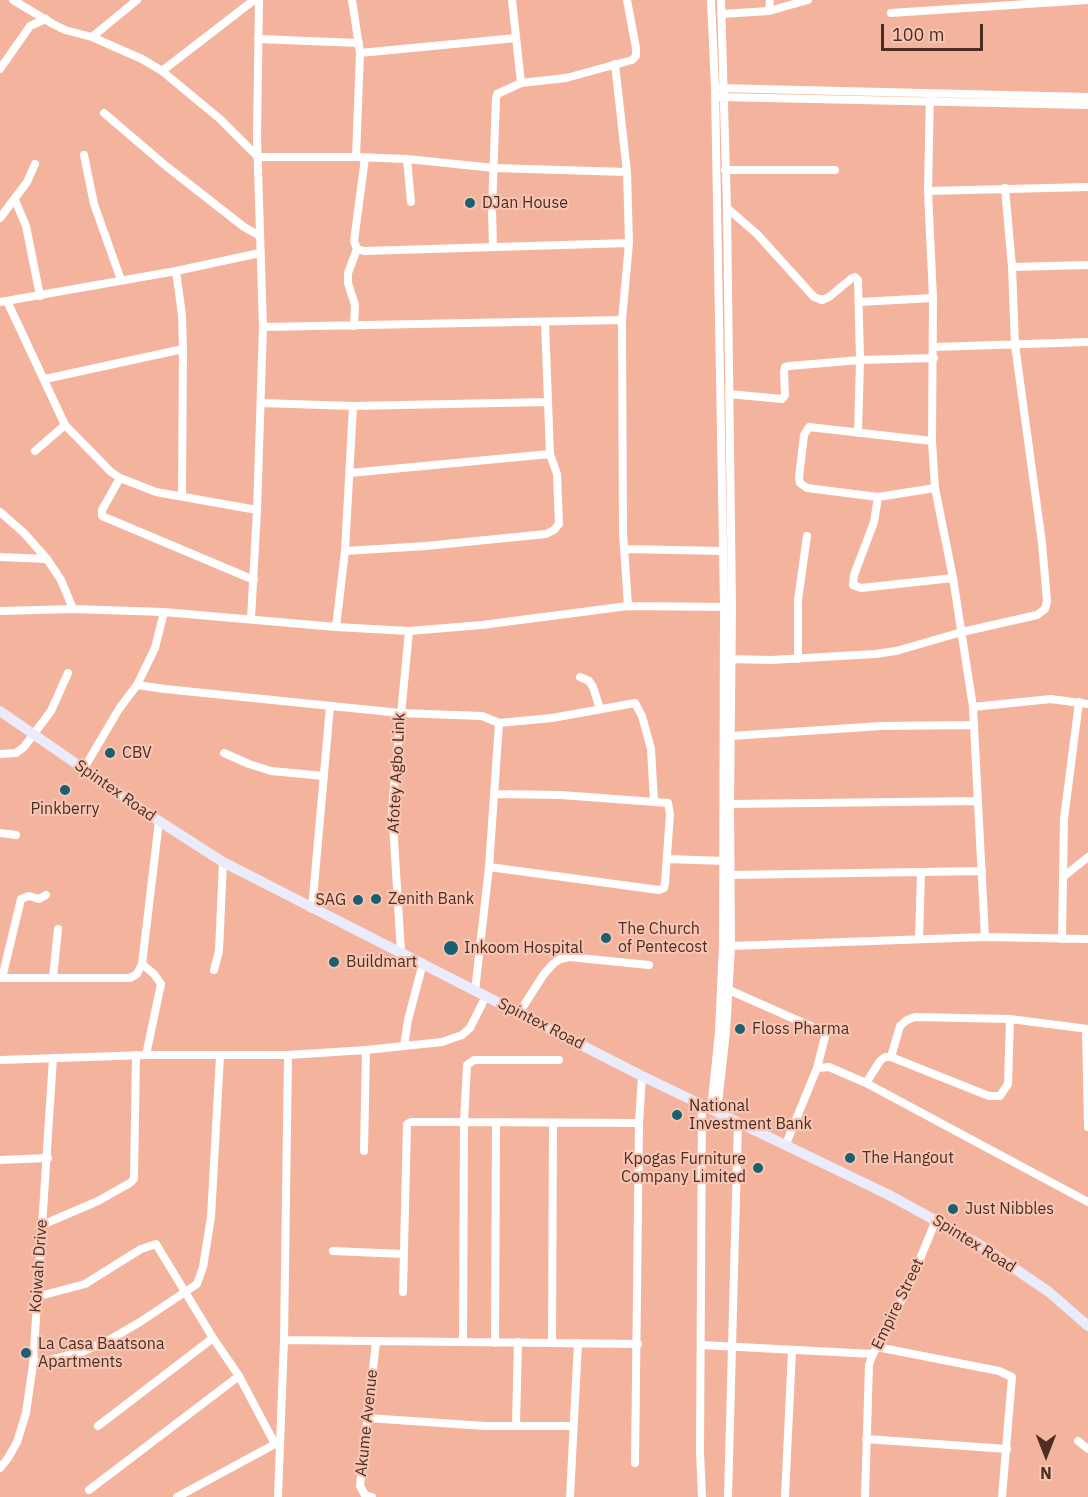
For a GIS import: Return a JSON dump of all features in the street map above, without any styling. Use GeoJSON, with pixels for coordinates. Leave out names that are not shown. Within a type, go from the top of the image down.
{"type":"FeatureCollection","features":[{"type":"Feature","properties":{"kind":"main road","name":"Spintex Road"},"geometry":{"type":"LineString","coordinates":[[0,711],[83,770],[224,862],[642,1076],[861,1180],[936,1220],[980,1245],[1049,1292],[1088,1326]]}},
{"type":"Feature","properties":{"kind":"street"},"geometry":{"type":"LineString","coordinates":[[14,0],[24,2],[65,30],[92,37],[142,59],[162,71],[219,119],[258,157],[361,157],[494,168],[627,172]]}},
{"type":"Feature","properties":{"kind":"street"},"geometry":{"type":"LineString","coordinates":[[92,37],[137,0]]}},
{"type":"Feature","properties":{"kind":"street"},"geometry":{"type":"LineString","coordinates":[[162,71],[254,0]]}},
{"type":"Feature","properties":{"kind":"street"},"geometry":{"type":"LineString","coordinates":[[251,619],[263,327],[256,137],[259,0]]}},
{"type":"Feature","properties":{"kind":"street"},"geometry":{"type":"LineString","coordinates":[[352,0],[360,53],[361,157],[354,241],[357,249],[348,273],[348,283],[356,309],[354,326]]}},
{"type":"Feature","properties":{"kind":"street"},"geometry":{"type":"LineString","coordinates":[[512,0],[521,83]]}},
{"type":"Feature","properties":{"kind":"street"},"geometry":{"type":"LineString","coordinates":[[493,247],[492,210],[498,94],[502,90],[521,83],[566,78],[632,60],[636,56],[627,0]]}},
{"type":"Feature","properties":{"kind":"street"},"geometry":{"type":"LineString","coordinates":[[711,0],[719,88]]}},
{"type":"Feature","properties":{"kind":"street"},"geometry":{"type":"LineString","coordinates":[[721,0],[719,97],[722,551],[728,607]]}},
{"type":"Feature","properties":{"kind":"street"},"geometry":{"type":"LineString","coordinates":[[769,11],[770,0]]}},
{"type":"Feature","properties":{"kind":"street"},"geometry":{"type":"LineString","coordinates":[[721,14],[769,11],[808,0]]}},
{"type":"Feature","properties":{"kind":"street"},"geometry":{"type":"LineString","coordinates":[[966,0],[971,8]]}},
{"type":"Feature","properties":{"kind":"street"},"geometry":{"type":"LineString","coordinates":[[891,13],[1088,0]]}},
{"type":"Feature","properties":{"kind":"street"},"geometry":{"type":"LineString","coordinates":[[0,69],[30,26],[46,19]]}},
{"type":"Feature","properties":{"kind":"street"},"geometry":{"type":"LineString","coordinates":[[360,53],[516,38]]}},
{"type":"Feature","properties":{"kind":"street"},"geometry":{"type":"LineString","coordinates":[[258,39],[358,43]]}},
{"type":"Feature","properties":{"kind":"street"},"geometry":{"type":"LineString","coordinates":[[615,64],[627,172],[629,243],[622,320],[624,549],[628,606]]}},
{"type":"Feature","properties":{"kind":"street"},"geometry":{"type":"LineString","coordinates":[[719,88],[1088,105]]}},
{"type":"Feature","properties":{"kind":"street"},"geometry":{"type":"LineString","coordinates":[[719,97],[1088,97]]}},
{"type":"Feature","properties":{"kind":"street"},"geometry":{"type":"LineString","coordinates":[[702,1497],[701,1345],[710,1109],[722,984],[728,607],[727,208],[719,97]]}},
{"type":"Feature","properties":{"kind":"street"},"geometry":{"type":"LineString","coordinates":[[929,98],[928,191],[933,298],[932,441],[935,488],[953,578],[973,707],[985,937]]}},
{"type":"Feature","properties":{"kind":"street"},"geometry":{"type":"LineString","coordinates":[[104,113],[166,166],[244,227],[260,236]]}},
{"type":"Feature","properties":{"kind":"street"},"geometry":{"type":"LineString","coordinates":[[84,155],[94,204],[120,280]]}},
{"type":"Feature","properties":{"kind":"street"},"geometry":{"type":"LineString","coordinates":[[407,159],[411,202]]}},
{"type":"Feature","properties":{"kind":"street"},"geometry":{"type":"LineString","coordinates":[[0,218],[27,182],[35,164]]}},
{"type":"Feature","properties":{"kind":"street"},"geometry":{"type":"LineString","coordinates":[[725,170],[835,170]]}},
{"type":"Feature","properties":{"kind":"street"},"geometry":{"type":"LineString","coordinates":[[928,191],[1088,187]]}},
{"type":"Feature","properties":{"kind":"street"},"geometry":{"type":"LineString","coordinates":[[727,659],[798,658],[896,651],[962,632],[1037,615],[1046,609],[1042,543],[1015,345],[1012,267],[1005,188]]}},
{"type":"Feature","properties":{"kind":"street"},"geometry":{"type":"LineString","coordinates":[[15,200],[27,226],[40,296]]}},
{"type":"Feature","properties":{"kind":"street"},"geometry":{"type":"LineString","coordinates":[[727,208],[757,234],[814,297],[822,300],[829,297],[849,279],[855,277],[858,280],[860,302],[858,433]]}},
{"type":"Feature","properties":{"kind":"street"},"geometry":{"type":"LineString","coordinates":[[357,249],[364,252],[629,243]]}},
{"type":"Feature","properties":{"kind":"street"},"geometry":{"type":"LineString","coordinates":[[257,510],[156,492],[120,478],[100,462],[65,425],[45,379],[3,302],[177,271],[260,253]]}},
{"type":"Feature","properties":{"kind":"street"},"geometry":{"type":"LineString","coordinates":[[1012,267],[1088,265]]}},
{"type":"Feature","properties":{"kind":"street"},"geometry":{"type":"LineString","coordinates":[[177,271],[183,349],[183,496]]}},
{"type":"Feature","properties":{"kind":"street"},"geometry":{"type":"LineString","coordinates":[[860,302],[933,298]]}},
{"type":"Feature","properties":{"kind":"street"},"geometry":{"type":"LineString","coordinates":[[263,327],[622,320]]}},
{"type":"Feature","properties":{"kind":"street"},"geometry":{"type":"LineString","coordinates":[[345,551],[426,546],[549,533],[559,524],[557,474],[550,454],[545,322]]}},
{"type":"Feature","properties":{"kind":"street"},"geometry":{"type":"LineString","coordinates":[[933,347],[1088,342]]}},
{"type":"Feature","properties":{"kind":"street"},"geometry":{"type":"LineString","coordinates":[[45,379],[183,349]]}},
{"type":"Feature","properties":{"kind":"street"},"geometry":{"type":"LineString","coordinates":[[729,394],[782,399],[785,395],[783,372],[785,367],[860,360],[934,358]]}},
{"type":"Feature","properties":{"kind":"street"},"geometry":{"type":"LineString","coordinates":[[261,403],[353,406],[547,402]]}},
{"type":"Feature","properties":{"kind":"street"},"geometry":{"type":"LineString","coordinates":[[336,627],[345,551],[353,406]]}},
{"type":"Feature","properties":{"kind":"street"},"geometry":{"type":"LineString","coordinates":[[35,451],[65,425]]}},
{"type":"Feature","properties":{"kind":"street"},"geometry":{"type":"LineString","coordinates":[[932,441],[807,429],[804,435],[800,483],[807,488],[878,497],[935,488]]}},
{"type":"Feature","properties":{"kind":"street"},"geometry":{"type":"LineString","coordinates":[[350,473],[550,454]]}},
{"type":"Feature","properties":{"kind":"street"},"geometry":{"type":"LineString","coordinates":[[120,478],[102,510],[102,516],[254,580]]}},
{"type":"Feature","properties":{"kind":"street"},"geometry":{"type":"LineString","coordinates":[[878,497],[874,522],[854,575],[853,585],[861,588],[953,578]]}},
{"type":"Feature","properties":{"kind":"street"},"geometry":{"type":"LineString","coordinates":[[0,512],[29,538],[47,559],[61,580],[73,609]]}},
{"type":"Feature","properties":{"kind":"street"},"geometry":{"type":"LineString","coordinates":[[798,658],[798,600],[807,536]]}},
{"type":"Feature","properties":{"kind":"street"},"geometry":{"type":"LineString","coordinates":[[624,549],[722,551]]}},
{"type":"Feature","properties":{"kind":"street"},"geometry":{"type":"LineString","coordinates":[[0,557],[47,559]]}},
{"type":"Feature","properties":{"kind":"street"},"geometry":{"type":"LineString","coordinates":[[0,611],[73,609],[164,612],[336,627],[409,630],[483,625],[628,606],[728,607]]}},
{"type":"Feature","properties":{"kind":"street"},"geometry":{"type":"LineString","coordinates":[[83,770],[119,709],[137,685],[155,648],[164,612]]}},
{"type":"Feature","properties":{"kind":"street","name":"Afotey Agbo Link"},"geometry":{"type":"LineString","coordinates":[[401,952],[392,817],[409,630]]}},
{"type":"Feature","properties":{"kind":"street"},"geometry":{"type":"LineString","coordinates":[[710,1109],[729,990],[731,946],[731,736],[727,659]]}},
{"type":"Feature","properties":{"kind":"street"},"geometry":{"type":"LineString","coordinates":[[0,754],[16,753],[24,747],[51,711],[68,673]]}},
{"type":"Feature","properties":{"kind":"street"},"geometry":{"type":"LineString","coordinates":[[580,677],[589,681],[593,687],[600,709]]}},
{"type":"Feature","properties":{"kind":"street"},"geometry":{"type":"LineString","coordinates":[[137,685],[400,713],[474,716],[488,718],[499,723],[541,719],[631,703],[638,706],[651,750],[654,801]]}},
{"type":"Feature","properties":{"kind":"street"},"geometry":{"type":"LineString","coordinates":[[973,707],[1051,699],[1088,704]]}},
{"type":"Feature","properties":{"kind":"street"},"geometry":{"type":"LineString","coordinates":[[1062,939],[1064,819],[1079,702]]}},
{"type":"Feature","properties":{"kind":"street"},"geometry":{"type":"LineString","coordinates":[[312,909],[330,706]]}},
{"type":"Feature","properties":{"kind":"street"},"geometry":{"type":"LineString","coordinates":[[0,1060],[136,1055],[288,1055],[442,1042],[462,1035],[470,1028],[481,993],[499,723]]}},
{"type":"Feature","properties":{"kind":"street"},"geometry":{"type":"LineString","coordinates":[[731,736],[881,726],[974,726]]}},
{"type":"Feature","properties":{"kind":"street"},"geometry":{"type":"LineString","coordinates":[[224,753],[271,771],[324,776]]}},
{"type":"Feature","properties":{"kind":"street"},"geometry":{"type":"LineString","coordinates":[[489,867],[663,890],[665,887],[669,806],[665,802],[495,794]]}},
{"type":"Feature","properties":{"kind":"street"},"geometry":{"type":"LineString","coordinates":[[730,804],[978,801]]}},
{"type":"Feature","properties":{"kind":"street"},"geometry":{"type":"LineString","coordinates":[[46,895],[39,899],[29,896],[21,899],[1,978],[130,978],[137,974],[142,964],[159,821]]}},
{"type":"Feature","properties":{"kind":"street"},"geometry":{"type":"LineString","coordinates":[[0,833],[16,835]]}},
{"type":"Feature","properties":{"kind":"street"},"geometry":{"type":"LineString","coordinates":[[1063,877],[1088,857]]}},
{"type":"Feature","properties":{"kind":"street"},"geometry":{"type":"LineString","coordinates":[[667,859],[724,861]]}},
{"type":"Feature","properties":{"kind":"street"},"geometry":{"type":"LineString","coordinates":[[213,970],[219,951],[224,862]]}},
{"type":"Feature","properties":{"kind":"street"},"geometry":{"type":"LineString","coordinates":[[731,875],[982,871]]}},
{"type":"Feature","properties":{"kind":"street"},"geometry":{"type":"LineString","coordinates":[[919,939],[921,873]]}},
{"type":"Feature","properties":{"kind":"street"},"geometry":{"type":"LineString","coordinates":[[53,978],[58,929]]}},
{"type":"Feature","properties":{"kind":"street"},"geometry":{"type":"LineString","coordinates":[[731,946],[985,937],[1088,939]]}},
{"type":"Feature","properties":{"kind":"street"},"geometry":{"type":"LineString","coordinates":[[519,1013],[544,974],[561,959],[569,957],[648,964]]}},
{"type":"Feature","properties":{"kind":"street"},"geometry":{"type":"LineString","coordinates":[[404,1046],[408,1020],[423,963]]}},
{"type":"Feature","properties":{"kind":"street"},"geometry":{"type":"LineString","coordinates":[[142,964],[154,974],[161,984],[146,1055]]}},
{"type":"Feature","properties":{"kind":"street"},"geometry":{"type":"LineString","coordinates":[[729,990],[826,1033],[817,1068],[786,1144]]}},
{"type":"Feature","properties":{"kind":"street"},"geometry":{"type":"LineString","coordinates":[[891,1057],[900,1026],[915,1017],[1010,1019],[1087,1029],[1088,1127]]}},
{"type":"Feature","properties":{"kind":"street"},"geometry":{"type":"LineString","coordinates":[[866,1083],[880,1061],[885,1057],[891,1057],[989,1096],[1000,1096],[1008,1084],[1010,1019]]}},
{"type":"Feature","properties":{"kind":"street"},"geometry":{"type":"LineString","coordinates":[[364,1150],[366,1050]]}},
{"type":"Feature","properties":{"kind":"street"},"geometry":{"type":"LineString","coordinates":[[42,1225],[98,1201],[130,1184],[134,1179],[136,1055]]}},
{"type":"Feature","properties":{"kind":"street"},"geometry":{"type":"LineString","coordinates":[[278,1497],[278,1443],[284,1340],[288,1055]]}},
{"type":"Feature","properties":{"kind":"street"},"geometry":{"type":"LineString","coordinates":[[33,1364],[74,1355],[101,1344],[194,1287],[200,1278],[211,1217],[220,1056]]}},
{"type":"Feature","properties":{"kind":"street","name":"Koiwah Drive"},"geometry":{"type":"LineString","coordinates":[[0,1468],[17,1442],[26,1413],[33,1364],[53,1058]]}},
{"type":"Feature","properties":{"kind":"street"},"geometry":{"type":"LineString","coordinates":[[463,1342],[466,1067],[469,1062],[559,1060]]}},
{"type":"Feature","properties":{"kind":"street"},"geometry":{"type":"LineString","coordinates":[[817,1068],[831,1068],[866,1083],[1088,1202]]}},
{"type":"Feature","properties":{"kind":"street"},"geometry":{"type":"LineString","coordinates":[[635,1463],[639,1123],[642,1076]]}},
{"type":"Feature","properties":{"kind":"street"},"geometry":{"type":"LineString","coordinates":[[403,1292],[407,1124],[411,1122],[639,1123]]}},
{"type":"Feature","properties":{"kind":"street"},"geometry":{"type":"LineString","coordinates":[[495,1342],[496,1122]]}},
{"type":"Feature","properties":{"kind":"street"},"geometry":{"type":"LineString","coordinates":[[728,1497],[738,1122]]}},
{"type":"Feature","properties":{"kind":"street"},"geometry":{"type":"LineString","coordinates":[[552,1343],[554,1123]]}},
{"type":"Feature","properties":{"kind":"street"},"geometry":{"type":"LineString","coordinates":[[0,1160],[48,1158]]}},
{"type":"Feature","properties":{"kind":"street","name":"Empire Street"},"geometry":{"type":"LineString","coordinates":[[865,1497],[869,1365],[908,1288],[936,1220]]}},
{"type":"Feature","properties":{"kind":"street"},"geometry":{"type":"LineString","coordinates":[[36,1298],[85,1284],[154,1244],[158,1245],[278,1443]]}},
{"type":"Feature","properties":{"kind":"street"},"geometry":{"type":"LineString","coordinates":[[333,1251],[403,1254]]}},
{"type":"Feature","properties":{"kind":"street"},"geometry":{"type":"LineString","coordinates":[[98,1426],[213,1338]]}},
{"type":"Feature","properties":{"kind":"street"},"geometry":{"type":"LineString","coordinates":[[284,1340],[638,1344]]}},
{"type":"Feature","properties":{"kind":"street","name":"Akume Avenue"},"geometry":{"type":"LineString","coordinates":[[372,1497],[365,1495],[360,1486],[376,1342]]}},
{"type":"Feature","properties":{"kind":"street"},"geometry":{"type":"LineString","coordinates":[[516,1425],[518,1342]]}},
{"type":"Feature","properties":{"kind":"street"},"geometry":{"type":"LineString","coordinates":[[570,1497],[578,1343]]}},
{"type":"Feature","properties":{"kind":"street"},"geometry":{"type":"LineString","coordinates":[[701,1345],[873,1354]]}},
{"type":"Feature","properties":{"kind":"street"},"geometry":{"type":"LineString","coordinates":[[877,1347],[999,1371],[1012,1377],[1002,1497]]}},
{"type":"Feature","properties":{"kind":"street"},"geometry":{"type":"LineString","coordinates":[[785,1497],[792,1350]]}},
{"type":"Feature","properties":{"kind":"street"},"geometry":{"type":"LineString","coordinates":[[90,1490],[239,1376]]}},
{"type":"Feature","properties":{"kind":"street"},"geometry":{"type":"LineString","coordinates":[[367,1418],[458,1424],[573,1426]]}},
{"type":"Feature","properties":{"kind":"street"},"geometry":{"type":"LineString","coordinates":[[866,1439],[1007,1449]]}},
{"type":"Feature","properties":{"kind":"street"},"geometry":{"type":"LineString","coordinates":[[1078,1441],[1088,1449]]}},
{"type":"Feature","properties":{"kind":"street"},"geometry":{"type":"LineString","coordinates":[[177,1497],[278,1443]]}},
{"type":"Feature","properties":{"kind":"place","name":"DJan House"},"geometry":{"type":"Point","coordinates":[470,203]}},
{"type":"Feature","properties":{"kind":"place","name":"CBV"},"geometry":{"type":"Point","coordinates":[110,753]}},
{"type":"Feature","properties":{"kind":"place","name":"Pinkberry"},"geometry":{"type":"Point","coordinates":[65,790]}},
{"type":"Feature","properties":{"kind":"place","name":"Zenith Bank"},"geometry":{"type":"Point","coordinates":[376,899]}},
{"type":"Feature","properties":{"kind":"place","name":"SAG"},"geometry":{"type":"Point","coordinates":[358,900]}},
{"type":"Feature","properties":{"kind":"place","name":"The Church of Pentecost"},"geometry":{"type":"Point","coordinates":[606,938]}},
{"type":"Feature","properties":{"kind":"place","name":"Inkoom Hospital"},"geometry":{"type":"Point","coordinates":[451,948]}},
{"type":"Feature","properties":{"kind":"place","name":"Buildmart"},"geometry":{"type":"Point","coordinates":[334,962]}},
{"type":"Feature","properties":{"kind":"place","name":"Floss Pharma"},"geometry":{"type":"Point","coordinates":[740,1029]}},
{"type":"Feature","properties":{"kind":"place","name":"National Investment Bank"},"geometry":{"type":"Point","coordinates":[677,1115]}},
{"type":"Feature","properties":{"kind":"place","name":"The Hangout"},"geometry":{"type":"Point","coordinates":[850,1158]}},
{"type":"Feature","properties":{"kind":"place","name":"Kpogas Furniture Company Limited"},"geometry":{"type":"Point","coordinates":[758,1168]}},
{"type":"Feature","properties":{"kind":"place","name":"Just Nibbles"},"geometry":{"type":"Point","coordinates":[953,1209]}},
{"type":"Feature","properties":{"kind":"place","name":"La Casa Baatsona Apartments"},"geometry":{"type":"Point","coordinates":[26,1353]}}]}
